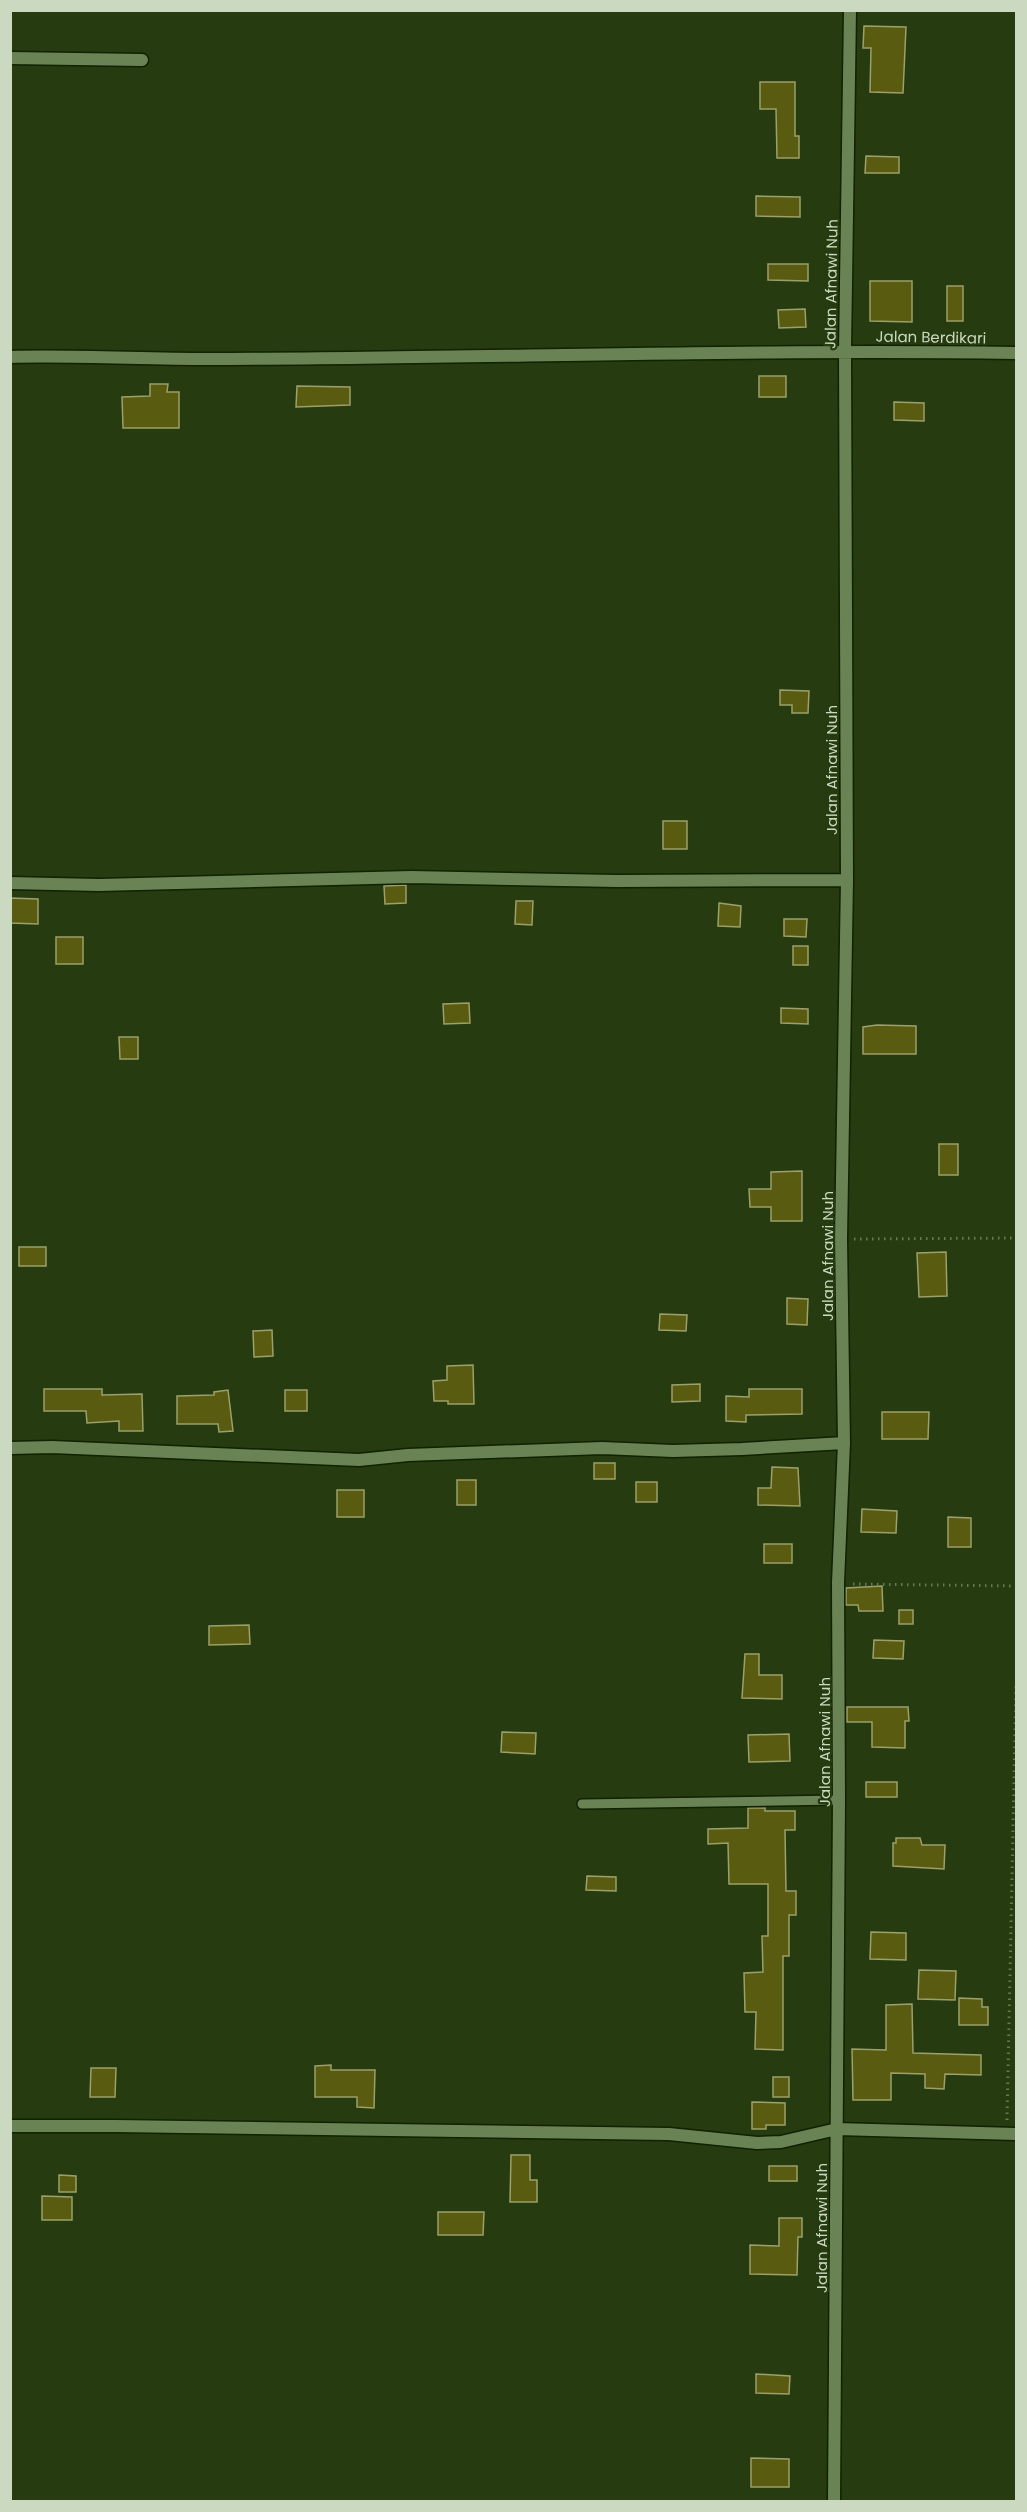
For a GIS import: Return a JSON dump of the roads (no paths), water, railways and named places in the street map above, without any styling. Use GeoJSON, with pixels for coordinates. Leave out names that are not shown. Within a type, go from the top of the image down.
{"type":"FeatureCollection","features":[{"type":"Feature","properties":{"kind":"street","name":"Jalan Afnawi Nuh"},"geometry":{"type":"LineString","coordinates":[[834,2502],[839,1800],[838,1583],[844,1443],[841,1239],[847,880],[846,351],[850,10]]}},
{"type":"Feature","properties":{"kind":"street"},"geometry":{"type":"LineString","coordinates":[[10,58],[142,60]]}},
{"type":"Feature","properties":{"kind":"street","name":"Jalan Berdikari"},"geometry":{"type":"LineString","coordinates":[[10,357],[84,355],[225,359],[846,351],[1017,353]]}},
{"type":"Feature","properties":{"kind":"street"},"geometry":{"type":"LineString","coordinates":[[10,883],[99,885],[411,877],[617,881],[847,880]]}},
{"type":"Feature","properties":{"kind":"street"},"geometry":{"type":"LineString","coordinates":[[10,1448],[52,1447],[359,1460],[408,1455],[602,1448],[673,1451],[844,1443]]}},
{"type":"Feature","properties":{"kind":"street"},"geometry":{"type":"LineString","coordinates":[[10,2126],[658,2134],[757,2143],[781,2142],[837,2129],[1012,2134]]}},
{"type":"Feature","properties":{"kind":"lane"},"geometry":{"type":"LineString","coordinates":[[582,1804],[839,1800]]}}]}
